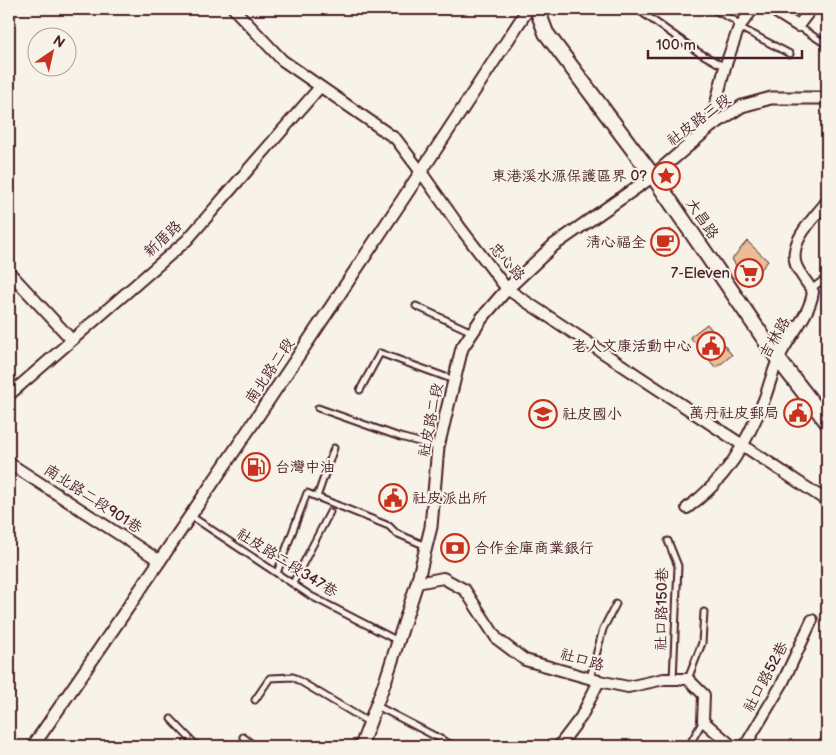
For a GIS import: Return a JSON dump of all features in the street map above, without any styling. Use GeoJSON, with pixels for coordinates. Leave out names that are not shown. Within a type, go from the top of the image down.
{"type":"FeatureCollection","features":[{"type":"Feature","properties":{"kind":"main road","name":"大昌路"},"geometry":{"type":"LineString","coordinates":[[537,9],[546,33],[653,176],[778,359],[827,420]]}},
{"type":"Feature","properties":{"kind":"street","name":"忠心路"},"geometry":{"type":"LineString","coordinates":[[234,9],[282,60],[396,140],[508,289],[827,501]]}},
{"type":"Feature","properties":{"kind":"street","name":"南北路二段"},"geometry":{"type":"LineString","coordinates":[[32,746],[191,516],[528,9]]}},
{"type":"Feature","properties":{"kind":"street"},"geometry":{"type":"LineString","coordinates":[[710,127],[725,67],[739,26],[753,9]]}},
{"type":"Feature","properties":{"kind":"street"},"geometry":{"type":"LineString","coordinates":[[771,9],[798,26],[812,9]]}},
{"type":"Feature","properties":{"kind":"street","name":"新厝路"},"geometry":{"type":"LineString","coordinates":[[9,395],[187,240],[320,87]]}},
{"type":"Feature","properties":{"kind":"street","name":"社皮路三段"},"geometry":{"type":"LineString","coordinates":[[653,176],[710,127],[742,106],[771,98],[827,98]]}},
{"type":"Feature","properties":{"kind":"street","name":"社皮路二段"},"geometry":{"type":"LineString","coordinates":[[361,746],[418,583],[431,527],[438,447],[462,348],[482,318],[508,289],[554,245],[653,176]]}},
{"type":"Feature","properties":{"kind":"street"},"geometry":{"type":"LineString","coordinates":[[811,289],[797,267],[794,253],[798,240],[827,201]]}},
{"type":"Feature","properties":{"kind":"street"},"geometry":{"type":"LineString","coordinates":[[9,272],[72,339]]}},
{"type":"Feature","properties":{"kind":"street","name":"吉林路"},"geometry":{"type":"LineString","coordinates":[[687,508],[706,494],[722,477],[743,446],[755,422],[778,359],[812,302],[813,292],[811,289]]}},
{"type":"Feature","properties":{"kind":"street","name":"南北路二段901巷"},"geometry":{"type":"LineString","coordinates":[[9,462],[160,561]]}},
{"type":"Feature","properties":{"kind":"street","name":"社口路"},"geometry":{"type":"LineString","coordinates":[[418,583],[443,578],[465,590],[497,639],[526,660],[594,680],[628,687],[672,679],[688,679]]}},
{"type":"Feature","properties":{"kind":"street","name":"社口路52巷"},"geometry":{"type":"LineString","coordinates":[[745,746],[782,684],[812,620]]}},
{"type":"Feature","properties":{"kind":"street"},"geometry":{"type":"LineString","coordinates":[[688,679],[704,695],[703,721],[732,746]]}},
{"type":"Feature","properties":{"kind":"street"},"geometry":{"type":"LineString","coordinates":[[559,746],[581,717],[594,680]]}},
{"type":"Feature","properties":{"kind":"lane"},"geometry":{"type":"LineString","coordinates":[[637,9],[698,52],[725,67]]}},
{"type":"Feature","properties":{"kind":"lane"},"geometry":{"type":"LineString","coordinates":[[712,9],[790,54]]}},
{"type":"Feature","properties":{"kind":"lane"},"geometry":{"type":"LineString","coordinates":[[798,26],[827,45]]}},
{"type":"Feature","properties":{"kind":"lane"},"geometry":{"type":"LineString","coordinates":[[811,289],[827,277]]}},
{"type":"Feature","properties":{"kind":"lane"},"geometry":{"type":"LineString","coordinates":[[416,306],[473,332]]}},
{"type":"Feature","properties":{"kind":"lane"},"geometry":{"type":"LineString","coordinates":[[360,390],[380,353],[454,380]]}},
{"type":"Feature","properties":{"kind":"lane"},"geometry":{"type":"LineString","coordinates":[[318,408],[400,437],[438,447]]}},
{"type":"Feature","properties":{"kind":"lane"},"geometry":{"type":"LineString","coordinates":[[316,497],[334,448]]}},
{"type":"Feature","properties":{"kind":"lane"},"geometry":{"type":"LineString","coordinates":[[276,572],[307,493],[389,526],[396,533],[426,546]]}},
{"type":"Feature","properties":{"kind":"lane"},"geometry":{"type":"LineString","coordinates":[[292,583],[330,512]]}},
{"type":"Feature","properties":{"kind":"lane","name":"社皮路二段347巷"},"geometry":{"type":"LineString","coordinates":[[191,516],[311,596],[399,641]]}},
{"type":"Feature","properties":{"kind":"lane","name":"社口路150巷"},"geometry":{"type":"LineString","coordinates":[[668,541],[678,566],[672,679]]}},
{"type":"Feature","properties":{"kind":"lane"},"geometry":{"type":"LineString","coordinates":[[594,680],[603,629],[616,604]]}},
{"type":"Feature","properties":{"kind":"lane"},"geometry":{"type":"LineString","coordinates":[[688,679],[702,643],[704,612]]}},
{"type":"Feature","properties":{"kind":"lane"},"geometry":{"type":"LineString","coordinates":[[255,700],[270,678],[293,677],[370,723]]}},
{"type":"Feature","properties":{"kind":"lane"},"geometry":{"type":"LineString","coordinates":[[376,706],[452,745]]}},
{"type":"Feature","properties":{"kind":"lane"},"geometry":{"type":"LineString","coordinates":[[171,719],[197,746]]}},
{"type":"Feature","properties":{"kind":"lane"},"geometry":{"type":"LineString","coordinates":[[686,746],[691,742],[703,721]]}},
{"type":"Feature","properties":{"kind":"lane"},"geometry":{"type":"LineString","coordinates":[[243,737],[255,746]]}},
{"type":"Feature","properties":{"kind":"building","name":"清心福全"},"geometry":{"type":"Polygon","coordinates":[[[670,229],[676,237],[661,253],[653,247],[670,229]]]}},
{"type":"Feature","properties":{"kind":"building","name":"7-Eleven"},"geometry":{"type":"Polygon","coordinates":[[[747,241],[768,261],[748,285],[732,259],[747,241]]]}},
{"type":"Feature","properties":{"kind":"building","name":"老人文康活動中心"},"geometry":{"type":"Polygon","coordinates":[[[707,324],[732,355],[716,368],[690,337],[707,324]]]}},
{"type":"Feature","properties":{"kind":"place","name":"東港溪水源保護區界 0?"},"geometry":{"type":"Point","coordinates":[666,176]}},
{"type":"Feature","properties":{"kind":"place","name":"清心福全"},"geometry":{"type":"Point","coordinates":[665,242]}},
{"type":"Feature","properties":{"kind":"place","name":"7-Eleven"},"geometry":{"type":"Point","coordinates":[749,273]}},
{"type":"Feature","properties":{"kind":"place","name":"老人文康活動中心"},"geometry":{"type":"Point","coordinates":[711,346]}},
{"type":"Feature","properties":{"kind":"place","name":"萬丹社皮郵局"},"geometry":{"type":"Point","coordinates":[798,413]}},
{"type":"Feature","properties":{"kind":"place","name":"社皮國小"},"geometry":{"type":"Point","coordinates":[543,414]}},
{"type":"Feature","properties":{"kind":"place","name":"台灣中油"},"geometry":{"type":"Point","coordinates":[256,467]}},
{"type":"Feature","properties":{"kind":"place","name":"社皮派出所"},"geometry":{"type":"Point","coordinates":[393,498]}},
{"type":"Feature","properties":{"kind":"place","name":"合作金庫商業銀行"},"geometry":{"type":"Point","coordinates":[455,548]}}]}
